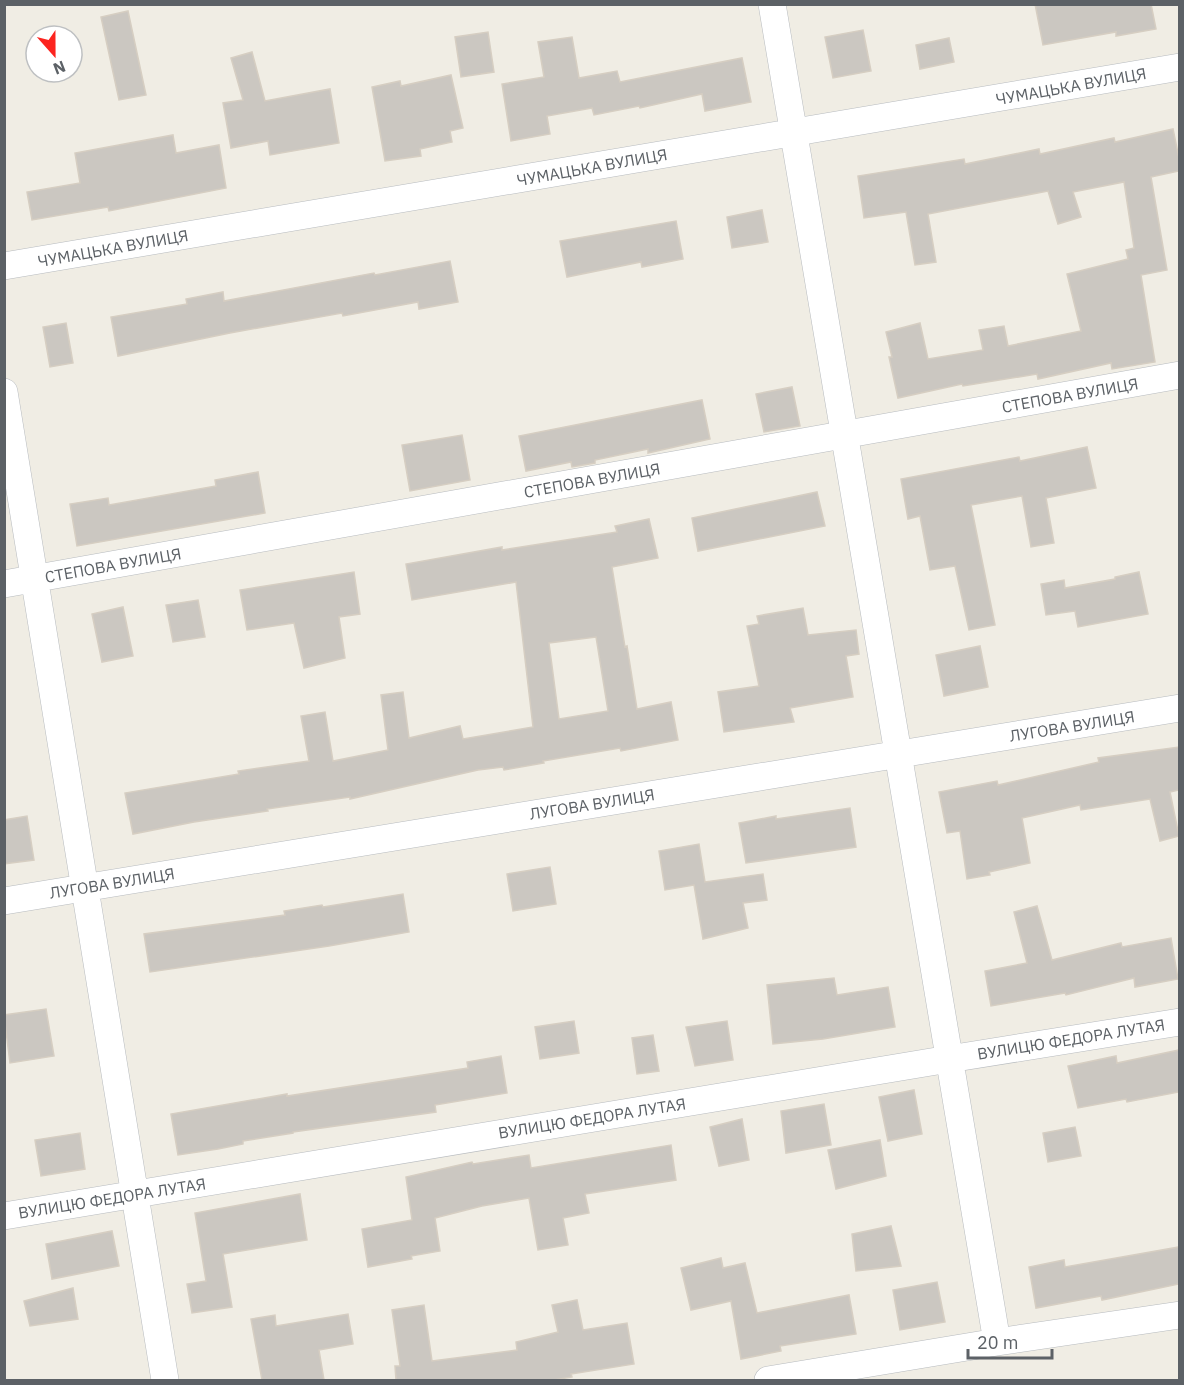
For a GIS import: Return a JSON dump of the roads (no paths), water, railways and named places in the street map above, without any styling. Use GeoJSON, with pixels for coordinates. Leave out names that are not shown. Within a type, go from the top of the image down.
{"type":"FeatureCollection","features":[{"type":"Feature","properties":{"kind":"street"},"geometry":{"type":"LineString","coordinates":[[772,4],[997,1342]]}},
{"type":"Feature","properties":{"kind":"street","name":"ЧУМАЦЬКА ВУЛИЦЯ"},"geometry":{"type":"LineString","coordinates":[[4,266],[1179,68]]}},
{"type":"Feature","properties":{"kind":"street","name":"СТЕПОВА ВУЛИЦЯ"},"geometry":{"type":"LineString","coordinates":[[4,584],[1179,375]]}},
{"type":"Feature","properties":{"kind":"street"},"geometry":{"type":"LineString","coordinates":[[4,392],[165,1380]]}},
{"type":"Feature","properties":{"kind":"street","name":"ЛУГОВА ВУЛИЦЯ"},"geometry":{"type":"LineString","coordinates":[[4,901],[1179,708]]}},
{"type":"Feature","properties":{"kind":"street","name":"ВУЛИЦЮ ФЕДОРА ЛУТАЯ"},"geometry":{"type":"LineString","coordinates":[[4,1216],[1179,1022]]}},
{"type":"Feature","properties":{"kind":"street"},"geometry":{"type":"LineString","coordinates":[[768,1380],[1179,1315]]}}]}
